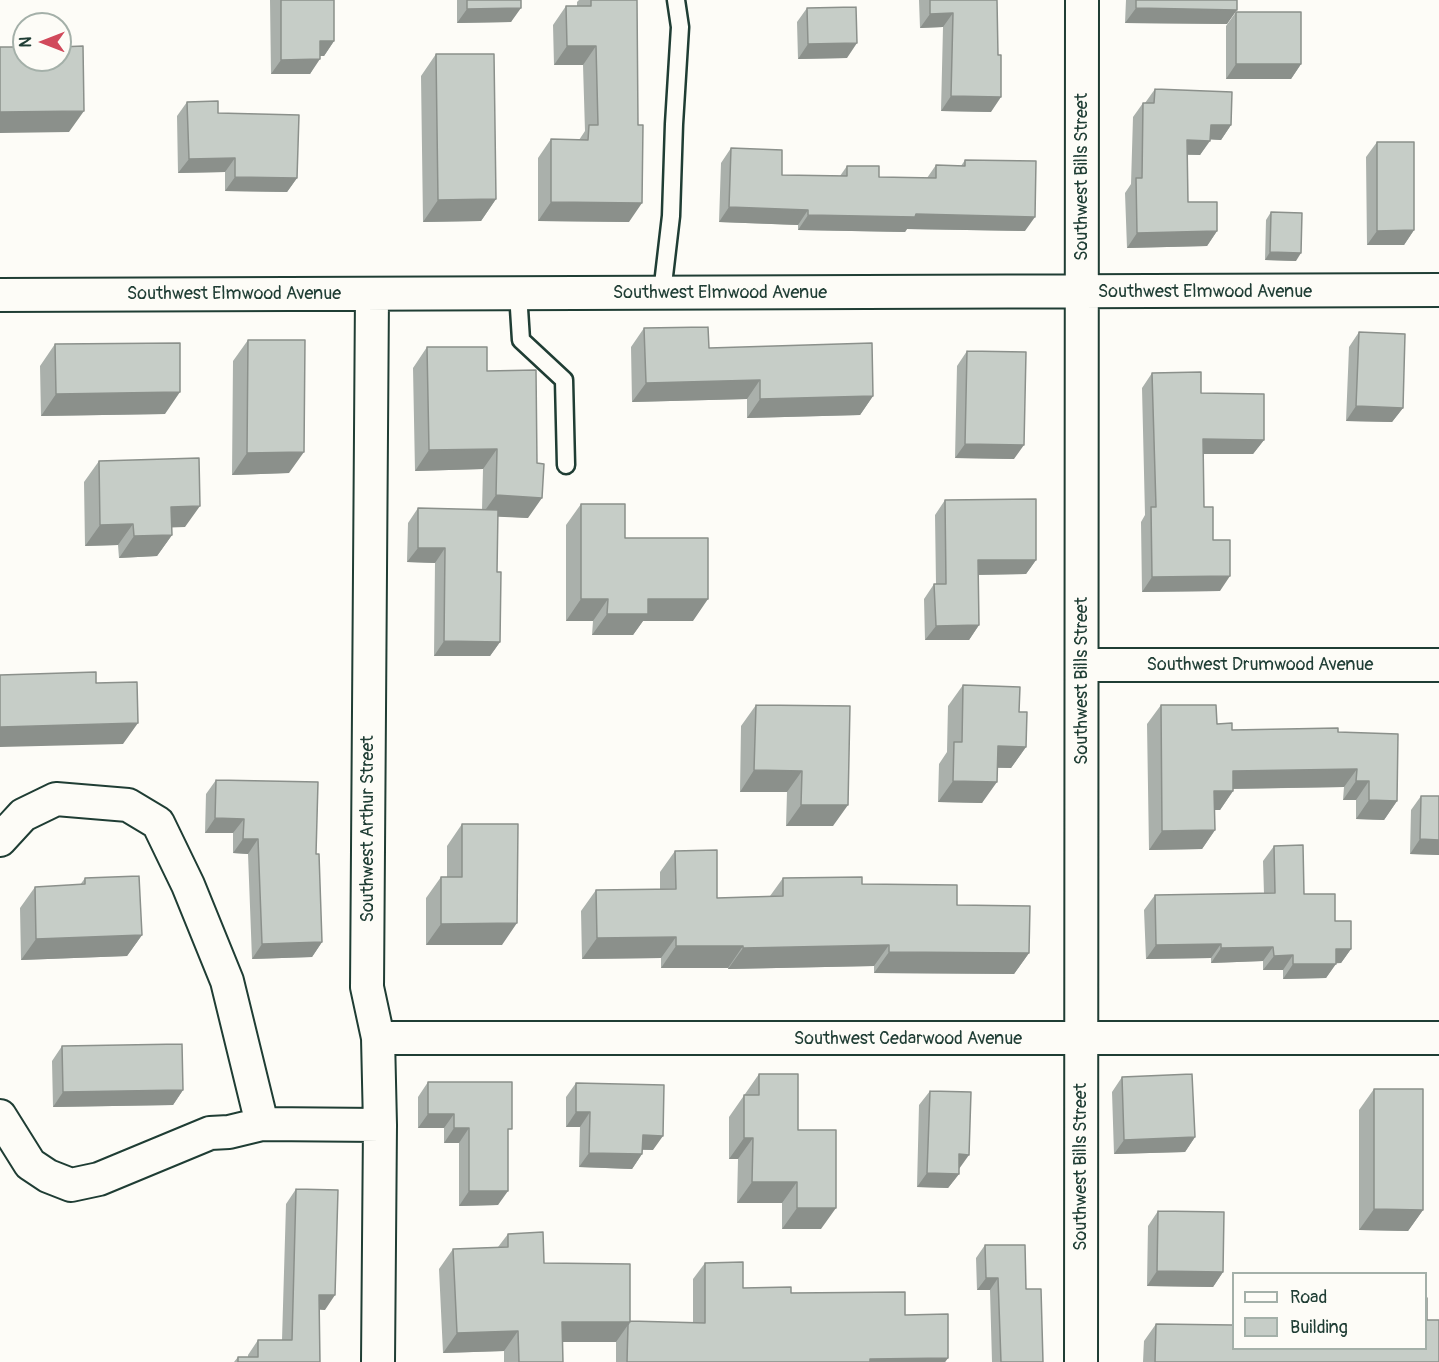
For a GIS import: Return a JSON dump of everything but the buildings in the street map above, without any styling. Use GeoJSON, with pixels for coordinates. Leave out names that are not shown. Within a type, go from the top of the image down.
{"type":"FeatureCollection","features":[{"type":"Feature","properties":{"kind":"street","name":"Southwest Bills Street"},"geometry":{"type":"LineString","coordinates":[[1081,1362],[1082,0]]}},
{"type":"Feature","properties":{"kind":"street","name":"Southwest Elmwood Avenue"},"geometry":{"type":"LineString","coordinates":[[0,295],[1439,290]]}},
{"type":"Feature","properties":{"kind":"street","name":"Southwest Arthur Street"},"geometry":{"type":"LineString","coordinates":[[372,294],[367,987],[378,1038],[380,1125],[378,1362]]}},
{"type":"Feature","properties":{"kind":"street","name":"Southwest Drumwood Avenue"},"geometry":{"type":"LineString","coordinates":[[1082,665],[1439,665]]}},
{"type":"Feature","properties":{"kind":"street"},"geometry":{"type":"LineString","coordinates":[[0,840],[23,815],[56,799],[128,804],[158,823],[188,885],[228,981],[262,1124]]}},
{"type":"Feature","properties":{"kind":"street","name":"Southwest Cedarwood Avenue"},"geometry":{"type":"LineString","coordinates":[[378,1038],[1439,1038]]}},
{"type":"Feature","properties":{"kind":"street"},"geometry":{"type":"LineString","coordinates":[[0,1116],[30,1164],[48,1176],[71,1185],[99,1179],[210,1133],[229,1132],[262,1124],[380,1125]]}},
{"type":"Feature","properties":{"kind":"lane"},"geometry":{"type":"LineString","coordinates":[[662,293],[671,216],[680,27],[676,0]]}},
{"type":"Feature","properties":{"kind":"lane"},"geometry":{"type":"LineString","coordinates":[[518,293],[521,340],[564,380],[566,465]]}}]}
